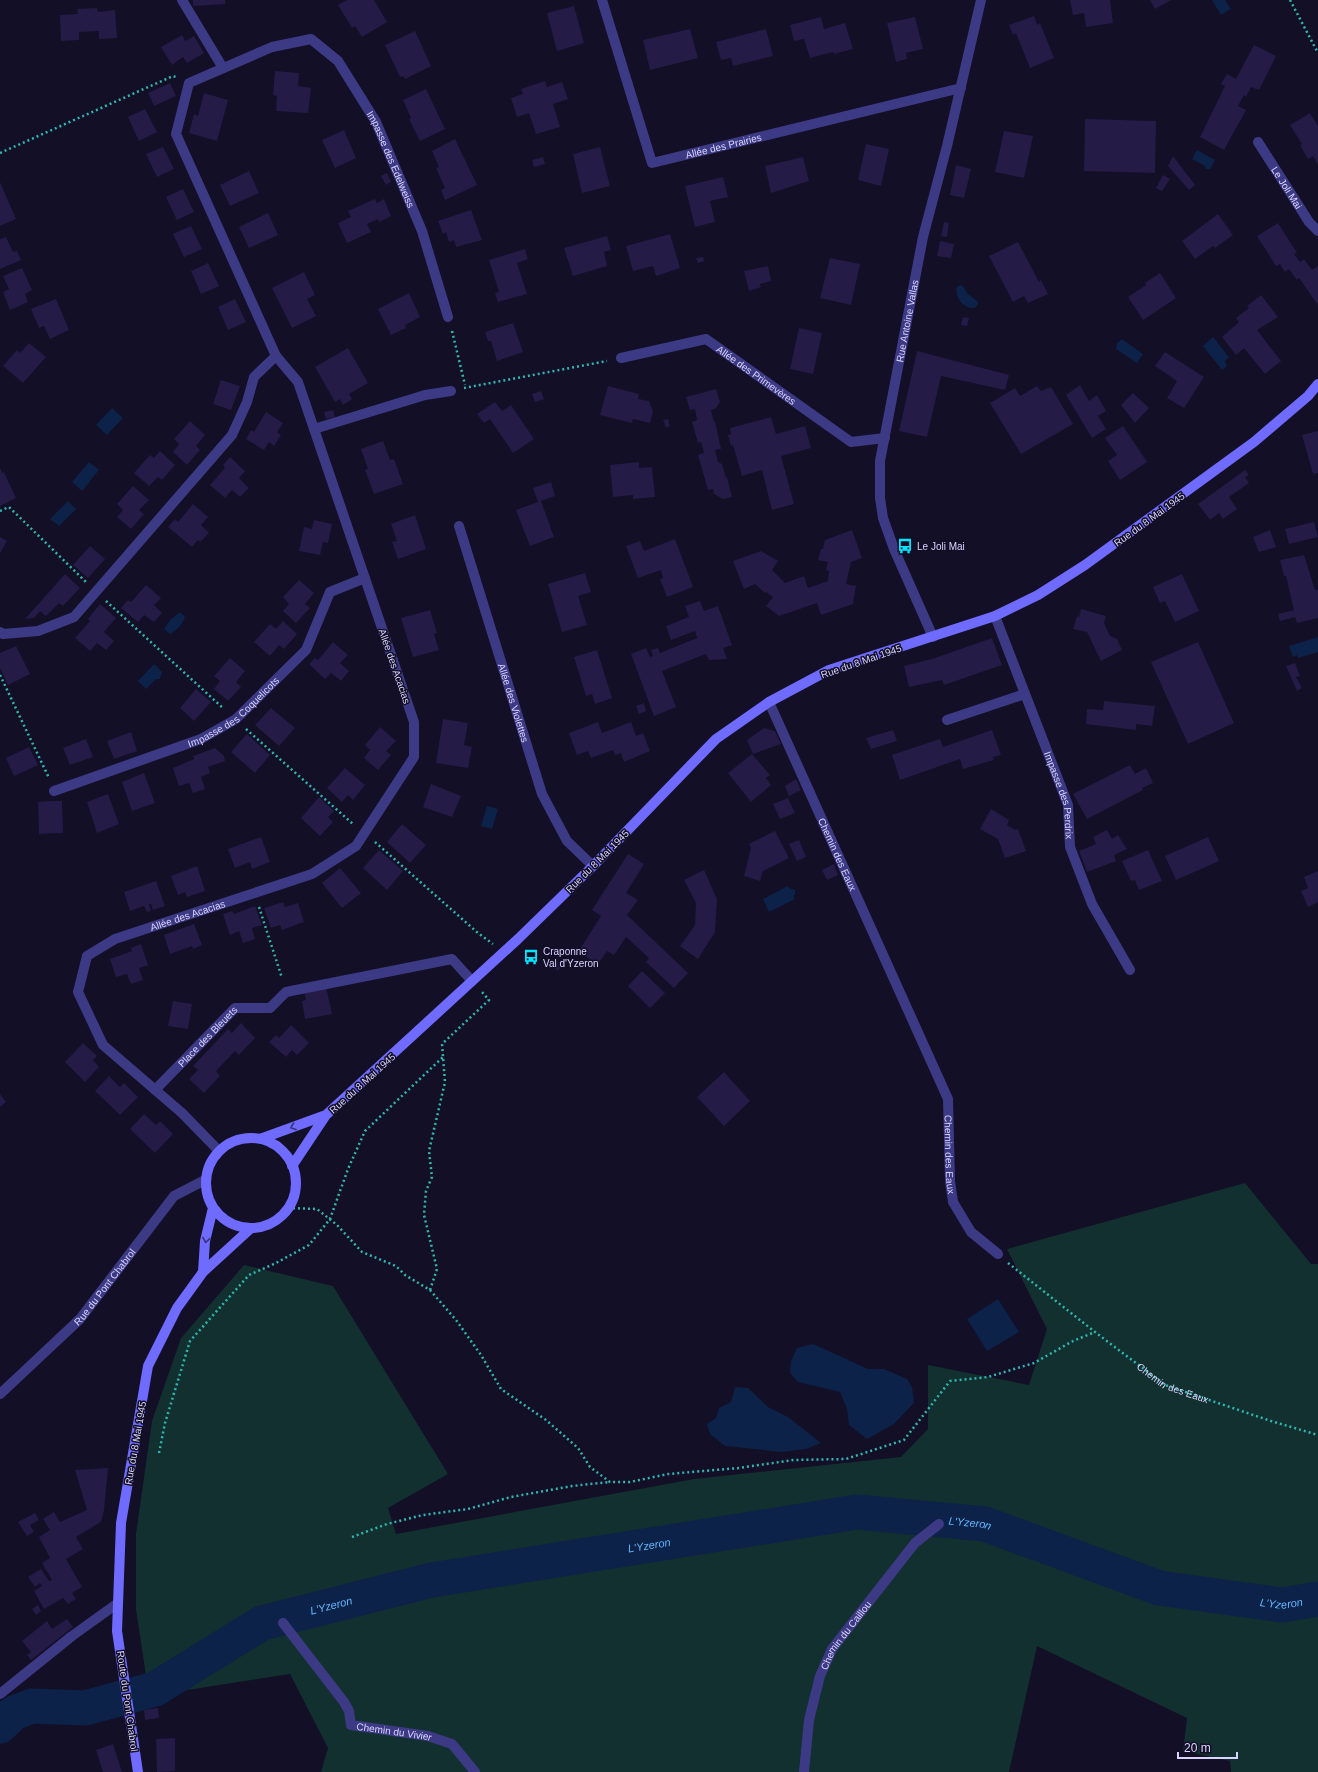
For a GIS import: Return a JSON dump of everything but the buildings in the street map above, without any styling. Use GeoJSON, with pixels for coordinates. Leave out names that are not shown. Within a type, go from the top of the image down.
{"type":"FeatureCollection","features":[{"type":"Feature","properties":{"kind":"main road","name":"Rue du 8 Mai 1945"},"geometry":{"type":"LineString","coordinates":[[292,1166],[326,1115],[472,982],[593,866],[716,739],[769,702],[829,670],[996,616],[1038,595],[1091,561],[1254,442],[1308,396],[1318,384]]}},
{"type":"Feature","properties":{"kind":"main road","name":"Rue du 8 Mai 1945"},"geometry":{"type":"LineString","coordinates":[[260,1139],[326,1115]]}},
{"type":"Feature","properties":{"kind":"main road"},"geometry":{"type":"LineString","coordinates":[[246,1138],[260,1139],[274,1144],[284,1153],[292,1166],[296,1180],[295,1195],[288,1208],[278,1219],[265,1226],[250,1229],[235,1226],[223,1219],[212,1208],[207,1195],[205,1180],[207,1170],[219,1151],[231,1143],[246,1138]]}},
{"type":"Feature","properties":{"kind":"main road"},"geometry":{"type":"LineString","coordinates":[[203,1272],[205,1241],[212,1208]]}},
{"type":"Feature","properties":{"kind":"main road","name":"Rue du 8 Mai 1945"},"geometry":{"type":"LineString","coordinates":[[117,1631],[121,1523],[148,1366],[177,1308],[203,1272],[250,1229]]}},
{"type":"Feature","properties":{"kind":"main road","name":"Route du Pont Chabrol"},"geometry":{"type":"LineString","coordinates":[[117,1631],[138,1769]]}},
{"type":"Feature","properties":{"kind":"street"},"geometry":{"type":"LineString","coordinates":[[182,0],[223,68]]}},
{"type":"Feature","properties":{"kind":"street","name":"Allée des Prairies"},"geometry":{"type":"LineString","coordinates":[[602,0],[652,163],[961,88]]}},
{"type":"Feature","properties":{"kind":"street","name":"Rue Antoine Vallas"},"geometry":{"type":"LineString","coordinates":[[933,637],[894,549],[883,518],[880,498],[880,461],[923,237],[947,146],[981,0]]}},
{"type":"Feature","properties":{"kind":"street","name":"Impasse des Edelweiss"},"geometry":{"type":"LineString","coordinates":[[189,82],[272,47],[311,39],[338,61],[379,130],[422,231],[448,317]]}},
{"type":"Feature","properties":{"kind":"street"},"geometry":{"type":"LineString","coordinates":[[0,632],[3,634],[38,631],[74,617],[232,435],[247,402],[254,377],[276,356],[176,134],[189,82]]}},
{"type":"Feature","properties":{"kind":"street","name":"Le Joli Mai"},"geometry":{"type":"LineString","coordinates":[[1258,142],[1309,222],[1318,231]]}},
{"type":"Feature","properties":{"kind":"street","name":"Allée des Primevères"},"geometry":{"type":"LineString","coordinates":[[621,358],[706,339],[850,442],[885,438]]}},
{"type":"Feature","properties":{"kind":"street","name":"Allée des Acacias"},"geometry":{"type":"LineString","coordinates":[[219,1151],[182,1113],[103,1045],[78,992],[87,956],[115,939],[312,874],[356,846],[414,757],[414,722],[298,382],[276,356]]}},
{"type":"Feature","properties":{"kind":"street"},"geometry":{"type":"LineString","coordinates":[[314,429],[425,395],[451,391]]}},
{"type":"Feature","properties":{"kind":"street","name":"Allée des Violettes"},"geometry":{"type":"LineString","coordinates":[[459,526],[542,794],[567,841],[593,866]]}},
{"type":"Feature","properties":{"kind":"street","name":"Impasse des Coquelicots"},"geometry":{"type":"LineString","coordinates":[[54,791],[201,739],[236,719],[306,650],[330,592],[365,578]]}},
{"type":"Feature","properties":{"kind":"street","name":"Impasse des Perdrix"},"geometry":{"type":"LineString","coordinates":[[996,616],[1068,805],[1070,847],[1092,904],[1130,970]]}},
{"type":"Feature","properties":{"kind":"street"},"geometry":{"type":"LineString","coordinates":[[947,720],[1025,694]]}},
{"type":"Feature","properties":{"kind":"street","name":"Chemin des Eaux"},"geometry":{"type":"LineString","coordinates":[[769,702],[893,981],[948,1100],[950,1181],[953,1202],[971,1232],[998,1254]]}},
{"type":"Feature","properties":{"kind":"street"},"geometry":{"type":"LineString","coordinates":[[286,992],[452,959],[472,982]]}},
{"type":"Feature","properties":{"kind":"street","name":"Place des Bleuets"},"geometry":{"type":"LineString","coordinates":[[155,1090],[235,1008],[270,1008],[286,992]]}},
{"type":"Feature","properties":{"kind":"street","name":"Rue du Pont Chabrol"},"geometry":{"type":"LineString","coordinates":[[0,1394],[80,1319],[174,1196],[205,1180]]}},
{"type":"Feature","properties":{"kind":"street","name":"Chemin du Caillou"},"geometry":{"type":"LineString","coordinates":[[804,1772],[809,1720],[820,1676],[832,1649],[915,1542],[939,1524]]}},
{"type":"Feature","properties":{"kind":"street"},"geometry":{"type":"LineString","coordinates":[[0,1694],[72,1636],[118,1603]]}},
{"type":"Feature","properties":{"kind":"street","name":"Chemin du Vivier"},"geometry":{"type":"LineString","coordinates":[[283,1623],[344,1702],[349,1711],[351,1725],[428,1736],[452,1744],[475,1772]]}},
{"type":"Feature","properties":{"kind":"path"},"geometry":{"type":"LineString","coordinates":[[1290,0],[1318,53]]}},
{"type":"Feature","properties":{"kind":"path"},"geometry":{"type":"LineString","coordinates":[[0,153],[173,76],[189,82]]}},
{"type":"Feature","properties":{"kind":"path"},"geometry":{"type":"LineString","coordinates":[[448,317],[466,387]]}},
{"type":"Feature","properties":{"kind":"path"},"geometry":{"type":"LineString","coordinates":[[451,391],[621,358]]}},
{"type":"Feature","properties":{"kind":"path"},"geometry":{"type":"LineString","coordinates":[[0,511],[9,507],[96,592],[215,701]]}},
{"type":"Feature","properties":{"kind":"path"},"geometry":{"type":"LineString","coordinates":[[0,675],[43,765]]}},
{"type":"Feature","properties":{"kind":"path"},"geometry":{"type":"LineString","coordinates":[[261,742],[336,809]]}},
{"type":"Feature","properties":{"kind":"path"},"geometry":{"type":"LineString","coordinates":[[384,850],[478,933]]}},
{"type":"Feature","properties":{"kind":"path"},"geometry":{"type":"LineString","coordinates":[[255,893],[286,992]]}},
{"type":"Feature","properties":{"kind":"path"},"geometry":{"type":"LineString","coordinates":[[430,1290],[437,1269],[424,1215],[426,1191],[432,1177],[429,1151],[445,1082],[442,1044],[489,1000],[472,982]]}},
{"type":"Feature","properties":{"kind":"path"},"geometry":{"type":"LineString","coordinates":[[159,1453],[164,1423],[190,1341],[249,1275],[276,1263],[308,1245],[330,1219],[348,1169],[365,1131],[443,1057]]}},
{"type":"Feature","properties":{"kind":"path"},"geometry":{"type":"LineString","coordinates":[[288,1208],[317,1209],[330,1219],[362,1252],[396,1266],[405,1275],[430,1290],[456,1320],[481,1355],[501,1389],[546,1420],[578,1448],[590,1467],[610,1482]]}},
{"type":"Feature","properties":{"kind":"path","name":"Chemin des Eaux"},"geometry":{"type":"LineString","coordinates":[[998,1254],[1095,1332],[1165,1385],[1271,1421],[1318,1434]]}},
{"type":"Feature","properties":{"kind":"path"},"geometry":{"type":"LineString","coordinates":[[352,1536],[387,1524],[423,1515],[468,1509],[511,1497],[572,1486],[610,1482],[630,1482],[668,1474],[739,1468],[793,1460],[846,1459],[904,1440],[950,1381],[988,1377],[1034,1363],[1073,1341],[1095,1332]]}},
{"type":"Feature","properties":{"kind":"green space"},"geometry":{"type":"Polygon","coordinates":[[[1245,1183],[1311,1264],[1318,1264],[1318,1772],[1231,1772],[1230,1761],[1183,1751],[1187,1718],[1037,1646],[1009,1772],[321,1772],[328,1748],[290,1674],[149,1696],[136,1609],[136,1534],[152,1421],[181,1338],[244,1265],[333,1286],[448,1474],[388,1508],[396,1534],[694,1479],[901,1457],[928,1429],[928,1365],[1029,1385],[1047,1329],[1007,1249],[1245,1183]]]}},
{"type":"Feature","properties":{"kind":"water"},"geometry":{"type":"Polygon","coordinates":[[[1212,0],[1225,0],[1231,9],[1221,15],[1212,0]]]}},
{"type":"Feature","properties":{"kind":"water"},"geometry":{"type":"Polygon","coordinates":[[[1197,150],[1215,160],[1210,169],[1206,169],[1205,166],[1192,159],[1197,150]]]}},
{"type":"Feature","properties":{"kind":"water"},"geometry":{"type":"Polygon","coordinates":[[[960,285],[963,286],[967,293],[978,302],[975,308],[967,307],[958,299],[956,291],[957,287],[960,285]]]}},
{"type":"Feature","properties":{"kind":"water"},"geometry":{"type":"Polygon","coordinates":[[[1213,337],[1229,357],[1225,361],[1227,366],[1222,370],[1203,346],[1213,337]]]}},
{"type":"Feature","properties":{"kind":"water"},"geometry":{"type":"Polygon","coordinates":[[[1122,339],[1143,354],[1137,363],[1116,349],[1117,343],[1122,339]]]}},
{"type":"Feature","properties":{"kind":"water"},"geometry":{"type":"Polygon","coordinates":[[[112,408],[123,418],[107,435],[96,425],[112,408]]]}},
{"type":"Feature","properties":{"kind":"water"},"geometry":{"type":"Polygon","coordinates":[[[89,462],[99,470],[82,491],[72,482],[89,462]]]}},
{"type":"Feature","properties":{"kind":"water"},"geometry":{"type":"Polygon","coordinates":[[[68,501],[76,509],[59,526],[50,519],[68,501]]]}},
{"type":"Feature","properties":{"kind":"water"},"geometry":{"type":"Polygon","coordinates":[[[180,612],[185,617],[184,620],[175,631],[170,634],[164,629],[170,620],[180,612]]]}},
{"type":"Feature","properties":{"kind":"water"},"geometry":{"type":"Polygon","coordinates":[[[1318,637],[1318,652],[1298,658],[1297,655],[1293,657],[1289,646],[1318,637]]]}},
{"type":"Feature","properties":{"kind":"water"},"geometry":{"type":"Polygon","coordinates":[[[154,664],[162,672],[160,679],[156,679],[146,689],[138,681],[154,664]]]}},
{"type":"Feature","properties":{"kind":"water"},"geometry":{"type":"Polygon","coordinates":[[[487,806],[498,809],[492,829],[481,826],[487,806]]]}},
{"type":"Feature","properties":{"kind":"water"},"geometry":{"type":"Polygon","coordinates":[[[788,886],[789,888],[795,890],[795,894],[793,896],[795,899],[769,912],[763,899],[788,886]]]}},
{"type":"Feature","properties":{"kind":"water"},"geometry":{"type":"Polygon","coordinates":[[[998,1299],[1019,1332],[987,1351],[967,1319],[998,1299]]]}},
{"type":"Feature","properties":{"kind":"water"},"geometry":{"type":"Polygon","coordinates":[[[813,1344],[868,1369],[884,1369],[907,1379],[912,1387],[914,1403],[894,1424],[867,1439],[849,1425],[847,1409],[840,1392],[798,1382],[790,1373],[791,1361],[797,1348],[813,1344]]]}},
{"type":"Feature","properties":{"kind":"water"},"geometry":{"type":"Polygon","coordinates":[[[735,1387],[748,1388],[768,1407],[788,1417],[821,1443],[806,1449],[782,1452],[725,1446],[710,1434],[707,1424],[716,1418],[719,1408],[731,1402],[735,1387]]]}},
{"type":"Feature","properties":{"kind":"waterway","name":"L'Yzeron"},"geometry":{"type":"LineString","coordinates":[[0,1726],[14,1713],[32,1706],[85,1708],[155,1689],[262,1623],[432,1580],[857,1512],[985,1524],[1159,1588],[1282,1605],[1318,1599]]}},
{"type":"Feature","properties":{"kind":"place","name":"Le Joli Mai"},"geometry":{"type":"Point","coordinates":[905,546]}},
{"type":"Feature","properties":{"kind":"place","name":"Craponne Val d'Yzeron"},"geometry":{"type":"Point","coordinates":[531,957]}}]}
